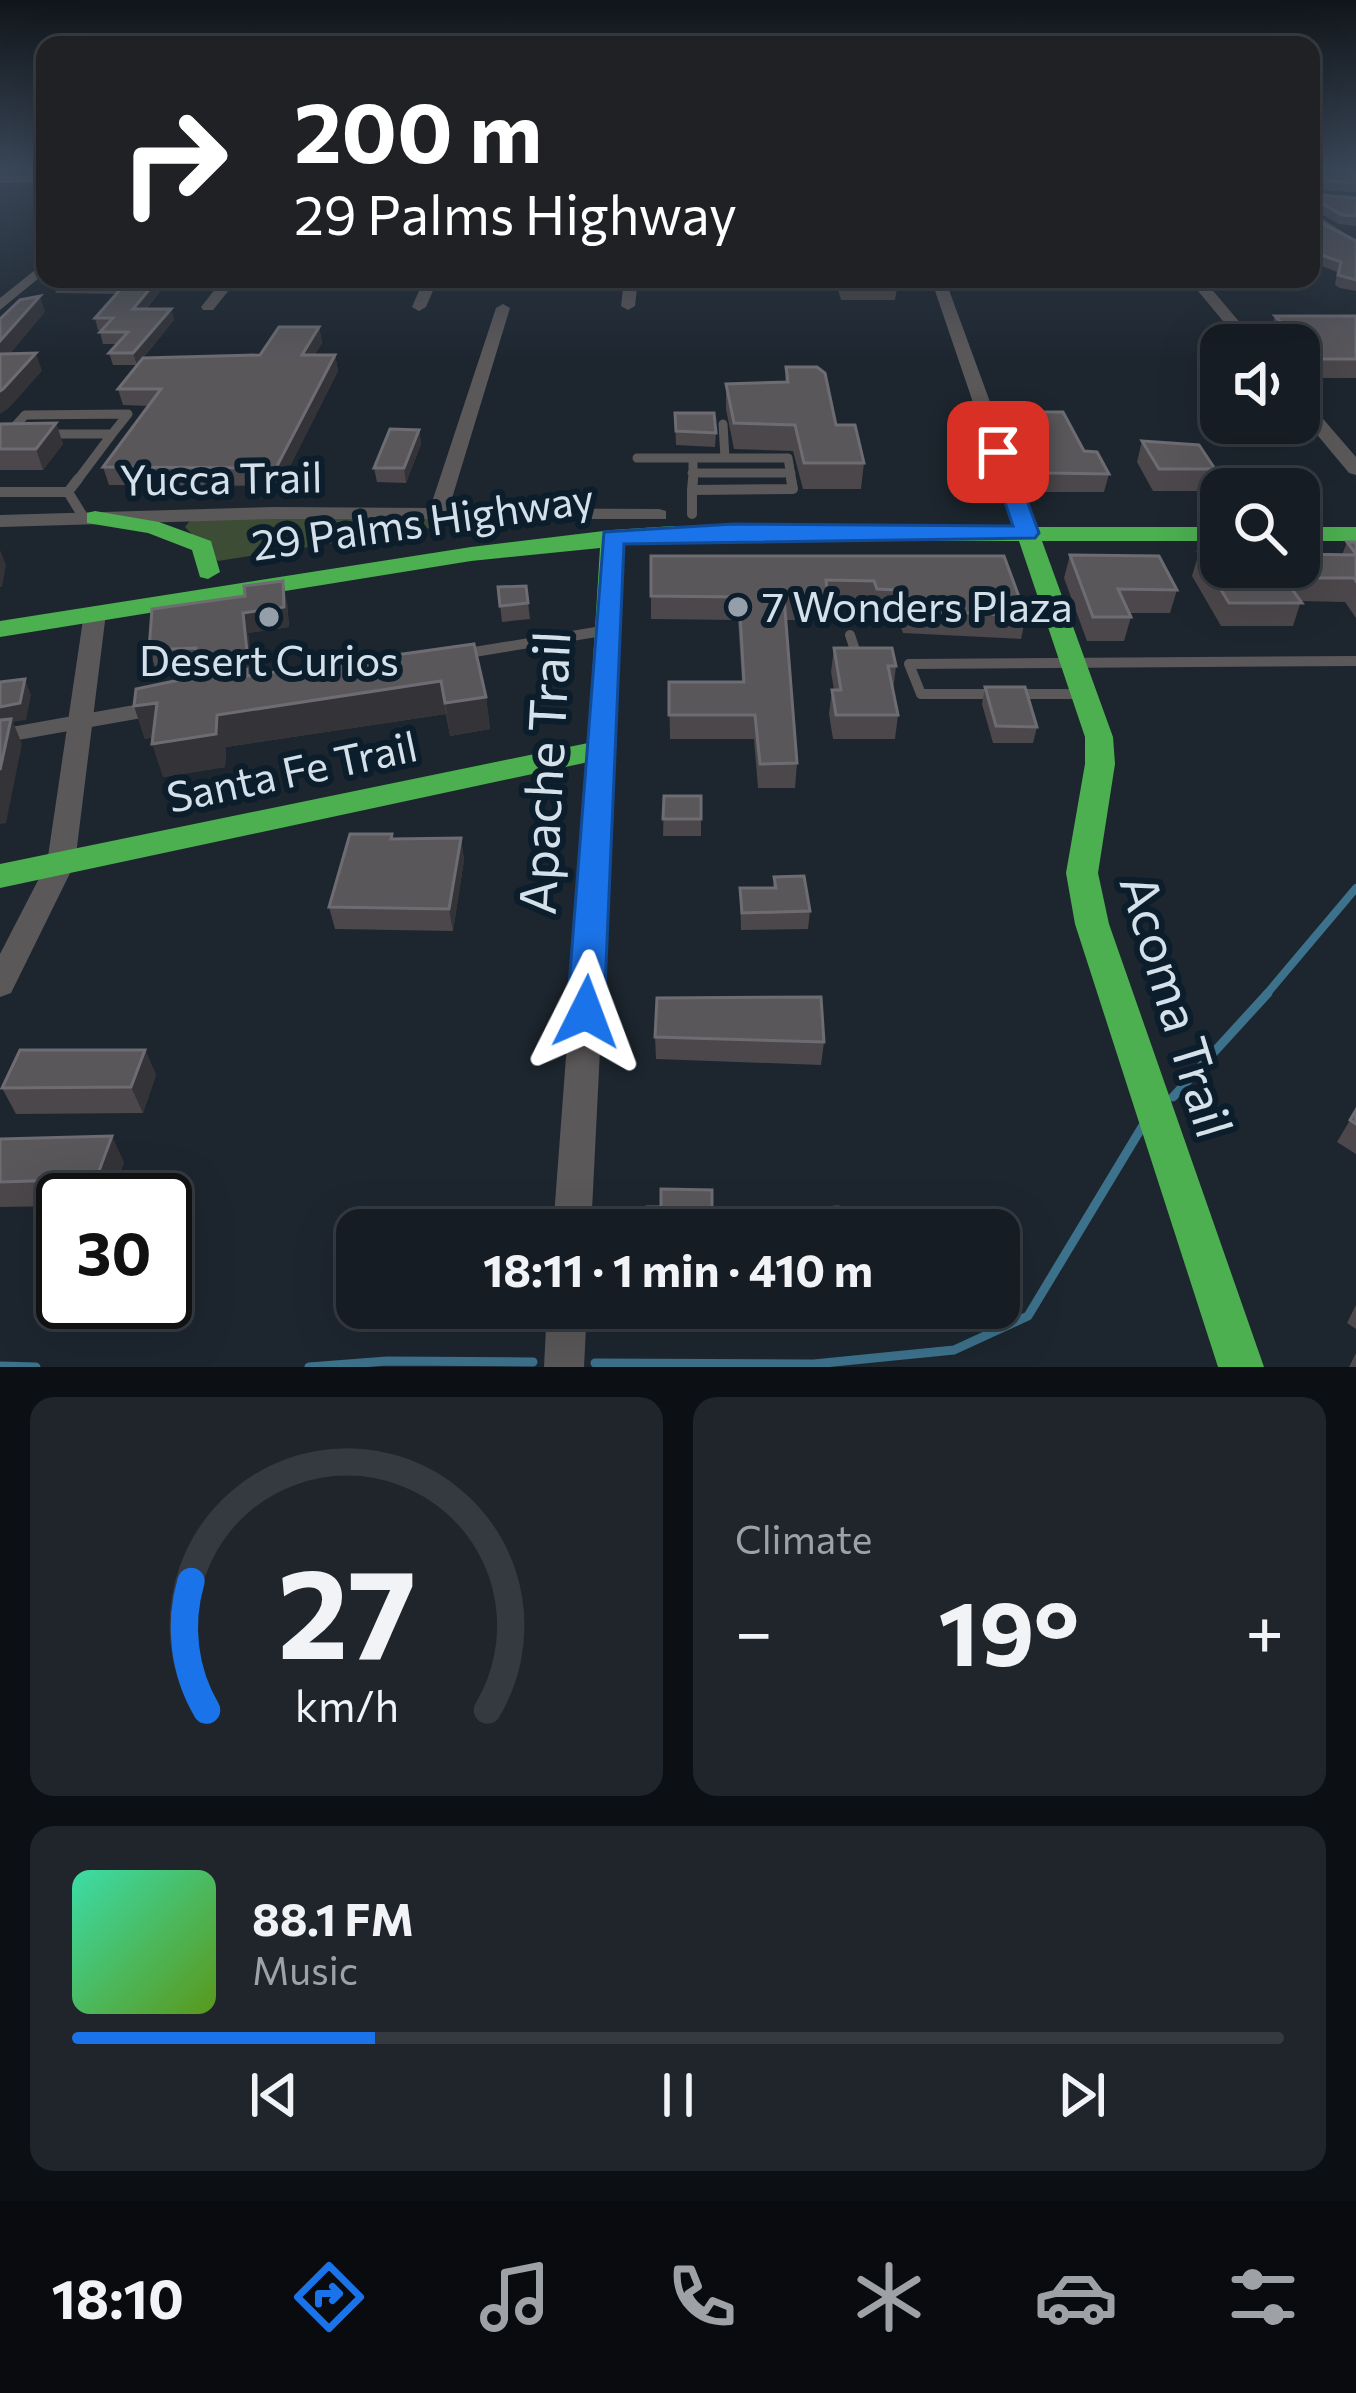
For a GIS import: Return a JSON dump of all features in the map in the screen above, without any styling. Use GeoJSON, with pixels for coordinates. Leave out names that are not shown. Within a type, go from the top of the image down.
{"type":"FeatureCollection","features":[{"type":"Feature","properties":{"kind":"main road","name":"29 Palms Highway"},"geometry":{"type":"LineString","coordinates":[[0,605],[533,525],[659,515],[692,502],[1200,533]]}},
{"type":"Feature","properties":{"kind":"main road"},"geometry":{"type":"LineString","coordinates":[[1320,514],[1356,514]]}},
{"type":"Feature","properties":{"kind":"main road","name":"29 Palms Highway"},"geometry":{"type":"LineString","coordinates":[[0,628],[471,554],[612,537],[802,539],[1200,515]]}},
{"type":"Feature","properties":{"kind":"main road"},"geometry":{"type":"LineString","coordinates":[[89,518],[161,526],[185,536],[203,546],[208,572]]}},
{"type":"Feature","properties":{"kind":"main road","name":"Acoma Trail"},"geometry":{"type":"LineString","coordinates":[[1024,524],[1099,737],[1100,764],[1082,873],[1091,923],[1241,1367]]}},
{"type":"Feature","properties":{"kind":"main road"},"geometry":{"type":"LineString","coordinates":[[1320,534],[1356,534]]}},
{"type":"Feature","properties":{"kind":"main road","name":"Apache Trail"},"geometry":{"type":"LineString","coordinates":[[602,750],[612,537]]}},
{"type":"Feature","properties":{"kind":"main road","name":"Santa Fe Trail"},"geometry":{"type":"LineString","coordinates":[[0,876],[602,750]]}},
{"type":"Feature","properties":{"kind":"street"},"geometry":{"type":"LineString","coordinates":[[0,306],[36,274]]}},
{"type":"Feature","properties":{"kind":"street"},"geometry":{"type":"LineString","coordinates":[[208,307],[224,288]]}},
{"type":"Feature","properties":{"kind":"street"},"geometry":{"type":"LineString","coordinates":[[419,308],[427,288]]}},
{"type":"Feature","properties":{"kind":"street"},"geometry":{"type":"LineString","coordinates":[[628,306],[630,288]]}},
{"type":"Feature","properties":{"kind":"street"},"geometry":{"type":"LineString","coordinates":[[941,288],[1024,524]]}},
{"type":"Feature","properties":{"kind":"street"},"geometry":{"type":"LineString","coordinates":[[1203,288],[1233,324]]}},
{"type":"Feature","properties":{"kind":"street"},"geometry":{"type":"LineString","coordinates":[[0,306],[37,306]]}},
{"type":"Feature","properties":{"kind":"street"},"geometry":{"type":"LineString","coordinates":[[438,513],[503,308]]}},
{"type":"Feature","properties":{"kind":"street"},"geometry":{"type":"LineString","coordinates":[[1320,427],[1356,469]]}},
{"type":"Feature","properties":{"kind":"street","name":"Yucca Trail"},"geometry":{"type":"LineString","coordinates":[[0,521],[438,513],[659,515]]}},
{"type":"Feature","properties":{"kind":"street"},"geometry":{"type":"LineString","coordinates":[[0,984],[61,863],[95,613]]}},
{"type":"Feature","properties":{"kind":"street","name":"Apache Trail"},"geometry":{"type":"LineString","coordinates":[[573,1209],[602,750]]}},
{"type":"Feature","properties":{"kind":"street"},"geometry":{"type":"LineString","coordinates":[[564,1367],[566,1329]]}},
{"type":"Feature","properties":{"kind":"lane"},"geometry":{"type":"LineString","coordinates":[[4,435],[25,415],[128,414],[68,492]]}},
{"type":"Feature","properties":{"kind":"lane"},"geometry":{"type":"LineString","coordinates":[[723,424],[725,458]]}},
{"type":"Feature","properties":{"kind":"lane"},"geometry":{"type":"LineString","coordinates":[[4,435],[112,434]]}},
{"type":"Feature","properties":{"kind":"lane"},"geometry":{"type":"LineString","coordinates":[[637,458],[693,458],[725,458],[788,458],[793,489],[692,502],[693,458]]}},
{"type":"Feature","properties":{"kind":"lane"},"geometry":{"type":"LineString","coordinates":[[692,473],[791,473]]}},
{"type":"Feature","properties":{"kind":"lane"},"geometry":{"type":"LineString","coordinates":[[0,492],[68,492]]}},
{"type":"Feature","properties":{"kind":"lane"},"geometry":{"type":"LineString","coordinates":[[68,492],[89,518]]}},
{"type":"Feature","properties":{"kind":"lane"},"geometry":{"type":"LineString","coordinates":[[454,656],[608,630]]}},
{"type":"Feature","properties":{"kind":"lane"},"geometry":{"type":"LineString","coordinates":[[850,635],[854,658],[877,660]]}},
{"type":"Feature","properties":{"kind":"lane"},"geometry":{"type":"LineString","coordinates":[[895,660],[1356,661]]}},
{"type":"Feature","properties":{"kind":"lane"},"geometry":{"type":"LineString","coordinates":[[913,660],[915,689],[921,694],[1084,694]]}},
{"type":"Feature","properties":{"kind":"lane"},"geometry":{"type":"LineString","coordinates":[[0,736],[164,707]]}},
{"type":"Feature","properties":{"kind":"green space"},"geometry":{"type":"Polygon","coordinates":[[[192,518],[475,521],[218,561],[185,527],[192,518]]]}},
{"type":"Feature","properties":{"kind":"building"},"geometry":{"type":"Polygon","coordinates":[[[1320,234],[1342,234],[1356,241],[1356,280],[1338,275],[1341,262],[1320,254],[1320,234]]]}},
{"type":"Feature","properties":{"kind":"building"},"geometry":{"type":"Polygon","coordinates":[[[122,288],[150,288],[133,309],[171,309],[133,353],[109,353],[128,332],[100,332],[113,318],[95,318],[122,288]]]}},
{"type":"Feature","properties":{"kind":"building"},"geometry":{"type":"Polygon","coordinates":[[[40,296],[0,341],[0,319],[20,300],[40,296]]]}},
{"type":"Feature","properties":{"kind":"building"},"geometry":{"type":"Polygon","coordinates":[[[1275,316],[1356,316],[1356,359],[1320,359],[1320,324],[1283,324],[1275,316]]]}},
{"type":"Feature","properties":{"kind":"building"},"geometry":{"type":"Polygon","coordinates":[[[279,327],[319,327],[302,355],[335,355],[276,468],[103,467],[161,389],[118,389],[143,358],[260,355],[279,327]]]}},
{"type":"Feature","properties":{"kind":"building"},"geometry":{"type":"Polygon","coordinates":[[[36,353],[3,389],[0,391],[0,354],[36,353]]]}},
{"type":"Feature","properties":{"kind":"building"},"geometry":{"type":"Polygon","coordinates":[[[786,367],[817,367],[825,373],[836,425],[855,425],[864,463],[804,463],[795,425],[734,423],[726,384],[788,382],[786,367]]]}},
{"type":"Feature","properties":{"kind":"building"},"geometry":{"type":"Polygon","coordinates":[[[1019,412],[1063,412],[1084,451],[1097,452],[1109,474],[1048,473],[1019,412]]]}},
{"type":"Feature","properties":{"kind":"building"},"geometry":{"type":"Polygon","coordinates":[[[675,413],[714,413],[716,433],[676,431],[675,413]]]}},
{"type":"Feature","properties":{"kind":"building"},"geometry":{"type":"Polygon","coordinates":[[[56,423],[36,449],[0,449],[0,424],[56,423]]]}},
{"type":"Feature","properties":{"kind":"building"},"geometry":{"type":"Polygon","coordinates":[[[390,429],[419,430],[404,468],[374,468],[390,429]]]}},
{"type":"Feature","properties":{"kind":"building"},"geometry":{"type":"Polygon","coordinates":[[[1142,441],[1199,445],[1214,468],[1200,469],[1159,469],[1142,441]]]}},
{"type":"Feature","properties":{"kind":"building"},"geometry":{"type":"Polygon","coordinates":[[[1320,554],[1356,555],[1356,581],[1320,578],[1320,554]]]}},
{"type":"Feature","properties":{"kind":"building"},"geometry":{"type":"Polygon","coordinates":[[[1070,555],[1159,556],[1177,590],[1118,589],[1131,617],[1093,617],[1070,555]]]}},
{"type":"Feature","properties":{"kind":"building"},"geometry":{"type":"Polygon","coordinates":[[[651,556],[1004,556],[1026,616],[906,610],[899,590],[877,589],[874,581],[826,580],[828,598],[784,597],[797,763],[760,764],[755,715],[669,715],[669,682],[744,682],[739,597],[651,596],[651,556]]]}},
{"type":"Feature","properties":{"kind":"building"},"geometry":{"type":"Polygon","coordinates":[[[283,581],[284,607],[243,613],[248,661],[197,669],[196,648],[149,650],[152,609],[245,596],[244,586],[283,581]]]}},
{"type":"Feature","properties":{"kind":"building"},"geometry":{"type":"Polygon","coordinates":[[[526,586],[528,603],[500,606],[498,587],[526,586]]]}},
{"type":"Feature","properties":{"kind":"building"},"geometry":{"type":"Polygon","coordinates":[[[1220,588],[1291,588],[1302,603],[1229,603],[1220,588]]]}},
{"type":"Feature","properties":{"kind":"building"},"geometry":{"type":"Polygon","coordinates":[[[474,644],[486,697],[445,703],[441,681],[217,715],[216,734],[152,744],[157,703],[134,706],[136,689],[184,679],[247,669],[247,676],[474,644]]]}},
{"type":"Feature","properties":{"kind":"building"},"geometry":{"type":"Polygon","coordinates":[[[834,648],[892,648],[896,666],[888,666],[898,715],[836,715],[832,690],[841,690],[834,648]]]}},
{"type":"Feature","properties":{"kind":"building"},"geometry":{"type":"Polygon","coordinates":[[[25,679],[20,703],[0,707],[0,682],[25,679]]]}},
{"type":"Feature","properties":{"kind":"building"},"geometry":{"type":"Polygon","coordinates":[[[985,687],[1025,687],[1037,727],[996,726],[985,687]]]}},
{"type":"Feature","properties":{"kind":"building"},"geometry":{"type":"Polygon","coordinates":[[[11,719],[0,770],[0,720],[11,719]]]}},
{"type":"Feature","properties":{"kind":"building"},"geometry":{"type":"Polygon","coordinates":[[[664,796],[701,796],[701,819],[663,819],[664,796]]]}},
{"type":"Feature","properties":{"kind":"building"},"geometry":{"type":"Polygon","coordinates":[[[350,834],[461,838],[449,909],[329,907],[350,834]]]}},
{"type":"Feature","properties":{"kind":"building"},"geometry":{"type":"Polygon","coordinates":[[[804,876],[810,911],[742,913],[740,888],[776,888],[774,877],[804,876]]]}},
{"type":"Feature","properties":{"kind":"building"},"geometry":{"type":"Polygon","coordinates":[[[821,997],[824,1042],[655,1037],[657,998],[821,997]]]}},
{"type":"Feature","properties":{"kind":"building"},"geometry":{"type":"Polygon","coordinates":[[[20,1050],[145,1050],[131,1087],[2,1088],[20,1050]]]}},
{"type":"Feature","properties":{"kind":"building"},"geometry":{"type":"Polygon","coordinates":[[[112,1136],[98,1173],[36,1173],[36,1181],[0,1182],[0,1139],[112,1136]]]}},
{"type":"Feature","properties":{"kind":"building"},"geometry":{"type":"Polygon","coordinates":[[[661,1189],[712,1190],[712,1209],[647,1209],[661,1207],[661,1189]]]}},
{"type":"Feature","properties":{"kind":"waterway"},"geometry":{"type":"LineString","coordinates":[[1265,996],[1356,888]]}},
{"type":"Feature","properties":{"kind":"waterway"},"geometry":{"type":"LineString","coordinates":[[1173,1097],[1268,993]]}},
{"type":"Feature","properties":{"kind":"waterway"},"geometry":{"type":"LineString","coordinates":[[595,1363],[814,1364],[954,1350],[1028,1316],[1142,1127]]}},
{"type":"Feature","properties":{"kind":"waterway"},"geometry":{"type":"LineString","coordinates":[[309,1367],[387,1361],[533,1362]]}},
{"type":"Feature","properties":{"kind":"waterway"},"geometry":{"type":"LineString","coordinates":[[0,1366],[36,1367]]}},
{"type":"Feature","properties":{"kind":"traffic: fast"},"geometry":{"type":"LineString","coordinates":[[1021,514],[1099,737],[1100,764],[1082,873],[1092,924],[1241,1367]]}},
{"type":"Feature","properties":{"kind":"traffic: fast"},"geometry":{"type":"LineString","coordinates":[[95,518],[150,527],[203,546],[208,572]]}},
{"type":"Feature","properties":{"kind":"traffic: fast"},"geometry":{"type":"LineString","coordinates":[[0,629],[471,554],[674,533],[1200,534]]}},
{"type":"Feature","properties":{"kind":"traffic: fast"},"geometry":{"type":"LineString","coordinates":[[1320,534],[1356,534]]}},
{"type":"Feature","properties":{"kind":"traffic: fast"},"geometry":{"type":"LineString","coordinates":[[0,876],[602,750],[612,537]]}},
{"type":"Feature","properties":{"kind":"place","name":"7 Wonders Plaza"},"geometry":{"type":"Point","coordinates":[738,607]}},
{"type":"Feature","properties":{"kind":"place","name":"Desert Curios"},"geometry":{"type":"Point","coordinates":[269,617]}},
{"type":"Feature","properties":{"kind":"route"},"geometry":{"type":"LineString","coordinates":[[586,1012],[612,537],[734,531],[1027,533],[998,452]]}}]}
